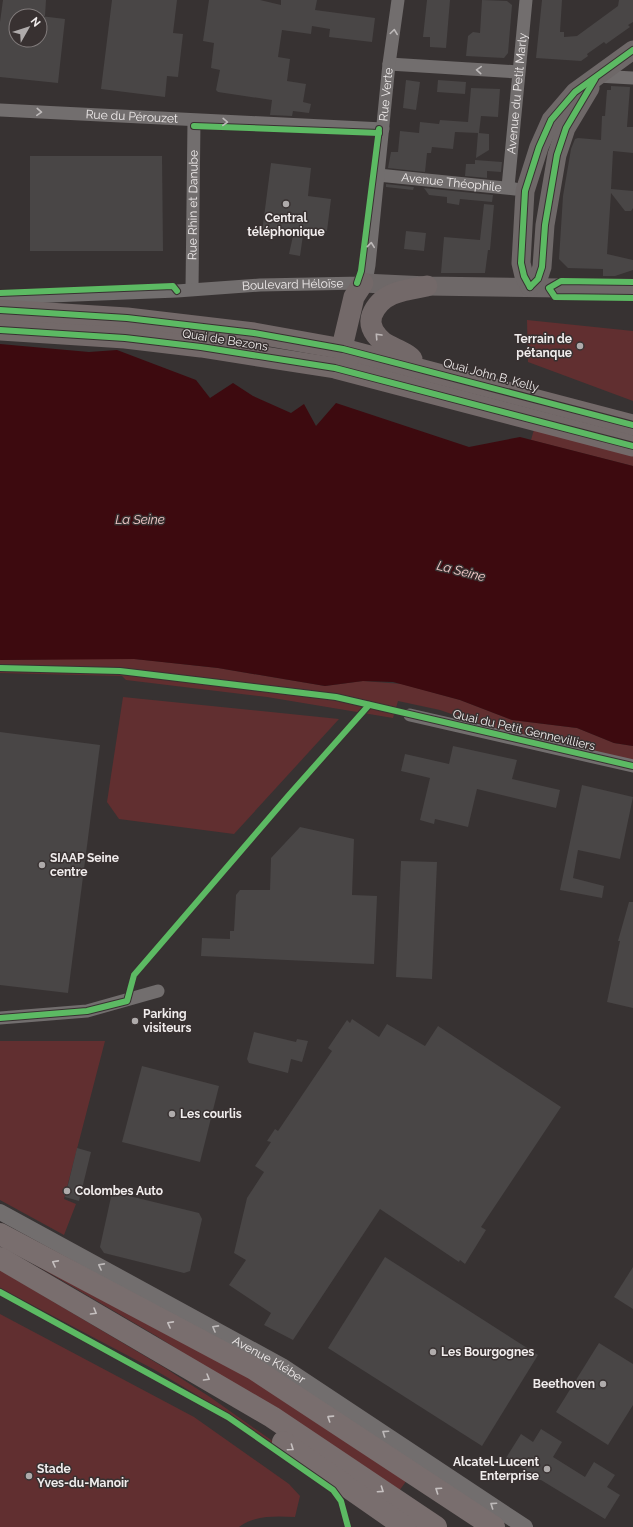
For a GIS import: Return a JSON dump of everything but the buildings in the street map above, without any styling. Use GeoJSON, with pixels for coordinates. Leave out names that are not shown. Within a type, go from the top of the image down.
{"type":"FeatureCollection","features":[{"type":"Feature","properties":{"kind":"highway"},"geometry":{"type":"LineString","coordinates":[[0,1234],[254,1369],[494,1527]]}},
{"type":"Feature","properties":{"kind":"highway"},"geometry":{"type":"LineString","coordinates":[[0,1258],[235,1394],[436,1527]]}},
{"type":"Feature","properties":{"kind":"highway"},"geometry":{"type":"LineString","coordinates":[[235,1394],[240,1411],[405,1527]]}},
{"type":"Feature","properties":{"kind":"main road"},"geometry":{"type":"LineString","coordinates":[[597,76],[566,128],[557,155],[545,225],[542,267],[538,279],[530,287],[524,276],[521,263],[517,189],[551,120],[575,92],[597,76],[633,50]]}},
{"type":"Feature","properties":{"kind":"main road"},"geometry":{"type":"LineString","coordinates":[[517,189],[538,203],[545,225]]}},
{"type":"Feature","properties":{"kind":"main road"},"geometry":{"type":"LineString","coordinates":[[359,374],[350,365],[343,348],[354,297],[363,283]]}},
{"type":"Feature","properties":{"kind":"main road","name":"Boulevard Héloïse"},"geometry":{"type":"LineString","coordinates":[[363,283],[427,286],[633,289]]}},
{"type":"Feature","properties":{"kind":"main road"},"geometry":{"type":"LineString","coordinates":[[418,367],[409,355],[392,348],[378,337],[372,330],[371,318],[376,305],[383,299],[397,292],[427,286]]}},
{"type":"Feature","properties":{"kind":"main road","name":"Quai de Bezons"},"geometry":{"type":"LineString","coordinates":[[0,310],[135,319],[254,333],[343,348]]}},
{"type":"Feature","properties":{"kind":"main road","name":"Quai de Bezons"},"geometry":{"type":"LineString","coordinates":[[0,330],[125,338],[201,347],[320,366],[359,374],[633,446]]}},
{"type":"Feature","properties":{"kind":"main road"},"geometry":{"type":"LineString","coordinates":[[320,366],[343,348]]}},
{"type":"Feature","properties":{"kind":"main road","name":"Quai John B. Kelly"},"geometry":{"type":"LineString","coordinates":[[343,348],[633,424]]}},
{"type":"Feature","properties":{"kind":"street","name":"Rue Verte"},"geometry":{"type":"LineString","coordinates":[[363,283],[367,276],[369,265],[389,64],[398,0]]}},
{"type":"Feature","properties":{"kind":"street","name":"Avenue du Petit Marly"},"geometry":{"type":"LineString","coordinates":[[517,189],[518,72],[526,0]]}},
{"type":"Feature","properties":{"kind":"street"},"geometry":{"type":"LineString","coordinates":[[389,64],[518,72]]}},
{"type":"Feature","properties":{"kind":"street"},"geometry":{"type":"LineString","coordinates":[[597,76],[633,78]]}},
{"type":"Feature","properties":{"kind":"street","name":"Rue du Pérouzet"},"geometry":{"type":"LineString","coordinates":[[0,110],[194,121],[383,129]]}},
{"type":"Feature","properties":{"kind":"street","name":"Rue Rhin et Danube"},"geometry":{"type":"LineString","coordinates":[[192,289],[194,121]]}},
{"type":"Feature","properties":{"kind":"street","name":"Avenue Théophile"},"geometry":{"type":"LineString","coordinates":[[378,174],[517,189]]}},
{"type":"Feature","properties":{"kind":"street","name":"Boulevard Héloïse"},"geometry":{"type":"LineString","coordinates":[[0,298],[363,283]]}},
{"type":"Feature","properties":{"kind":"street","name":"Quai du Petit Gennevilliers"},"geometry":{"type":"LineString","coordinates":[[410,715],[633,766]]}},
{"type":"Feature","properties":{"kind":"street"},"geometry":{"type":"LineString","coordinates":[[0,1018],[87,1011],[158,992]]}},
{"type":"Feature","properties":{"kind":"street","name":"Avenue Kléber"},"geometry":{"type":"LineString","coordinates":[[0,1212],[282,1366],[525,1527]]}},
{"type":"Feature","properties":{"kind":"shaded area","name":"Terrain de pétanque"},"geometry":{"type":"Polygon","coordinates":[[[527,320],[633,331],[633,401],[528,362],[527,320]]]}},
{"type":"Feature","properties":{"kind":"shaded area"},"geometry":{"type":"Polygon","coordinates":[[[535,426],[633,452],[633,466],[531,440],[535,426]]]}},
{"type":"Feature","properties":{"kind":"shaded area"},"geometry":{"type":"Polygon","coordinates":[[[126,658],[218,668],[325,686],[363,681],[402,684],[460,700],[512,720],[577,728],[614,743],[633,746],[633,760],[492,728],[440,710],[398,701],[393,718],[267,697],[126,680],[122,676],[0,673],[0,660],[126,658]]]}},
{"type":"Feature","properties":{"kind":"shaded area"},"geometry":{"type":"Polygon","coordinates":[[[123,697],[339,719],[234,834],[119,819],[107,802],[123,697]]]}},
{"type":"Feature","properties":{"kind":"shaded area"},"geometry":{"type":"Polygon","coordinates":[[[0,1041],[105,1041],[64,1199],[76,1204],[64,1235],[0,1200],[0,1041]]]}},
{"type":"Feature","properties":{"kind":"shaded area"},"geometry":{"type":"Polygon","coordinates":[[[0,1244],[278,1391],[407,1480],[399,1491],[158,1337],[0,1244]]]}},
{"type":"Feature","properties":{"kind":"shaded area"},"geometry":{"type":"Polygon","coordinates":[[[0,1270],[165,1368],[210,1397],[281,1447],[281,1451],[225,1412],[155,1370],[0,1288],[0,1270]]]}},
{"type":"Feature","properties":{"kind":"shaded area"},"geometry":{"type":"Polygon","coordinates":[[[0,1314],[194,1417],[289,1484],[300,1496],[295,1517],[259,1518],[239,1527],[0,1527],[0,1314]]]}},
{"type":"Feature","properties":{"kind":"water","name":"La Seine"},"geometry":{"type":"Polygon","coordinates":[[[0,344],[89,352],[117,350],[196,380],[210,398],[233,383],[253,396],[291,413],[304,404],[316,426],[336,403],[469,447],[520,437],[633,466],[633,746],[614,743],[577,728],[512,720],[460,700],[393,682],[363,681],[325,686],[218,668],[134,659],[0,660],[0,344]]]}},
{"type":"Feature","properties":{"kind":"cycle path"},"geometry":{"type":"LineString","coordinates":[[530,287],[524,276],[521,263],[525,191],[539,147],[551,120],[575,92],[633,50]]}},
{"type":"Feature","properties":{"kind":"cycle path"},"geometry":{"type":"LineString","coordinates":[[530,287],[538,279],[542,267],[545,225],[557,155],[566,128],[595,79]]}},
{"type":"Feature","properties":{"kind":"cycle path"},"geometry":{"type":"LineString","coordinates":[[194,126],[379,133]]}},
{"type":"Feature","properties":{"kind":"cycle path"},"geometry":{"type":"LineString","coordinates":[[357,283],[361,271],[379,129]]}},
{"type":"Feature","properties":{"kind":"cycle path"},"geometry":{"type":"LineString","coordinates":[[633,282],[561,281],[549,288],[555,297],[633,298]]}},
{"type":"Feature","properties":{"kind":"cycle path"},"geometry":{"type":"LineString","coordinates":[[0,293],[173,286],[177,291]]}},
{"type":"Feature","properties":{"kind":"cycle path"},"geometry":{"type":"LineString","coordinates":[[0,310],[127,318],[254,333],[343,349],[633,425]]}},
{"type":"Feature","properties":{"kind":"cycle path"},"geometry":{"type":"LineString","coordinates":[[0,330],[125,338],[201,347],[335,368],[633,446]]}},
{"type":"Feature","properties":{"kind":"cycle path"},"geometry":{"type":"LineString","coordinates":[[0,668],[120,671],[336,697],[633,766]]}},
{"type":"Feature","properties":{"kind":"cycle path"},"geometry":{"type":"LineString","coordinates":[[0,1018],[87,1011],[127,1001],[134,975],[289,795],[369,705]]}},
{"type":"Feature","properties":{"kind":"cycle path"},"geometry":{"type":"LineString","coordinates":[[0,1292],[228,1417],[333,1490],[341,1501],[348,1527]]}},
{"type":"Feature","properties":{"kind":"place","name":"Central téléphonique"},"geometry":{"type":"Point","coordinates":[286,204]}},
{"type":"Feature","properties":{"kind":"place","name":"Terrain de pétanque"},"geometry":{"type":"Point","coordinates":[580,346]}},
{"type":"Feature","properties":{"kind":"place","name":"SIAAP Seine centre"},"geometry":{"type":"Point","coordinates":[42,865]}},
{"type":"Feature","properties":{"kind":"place","name":"Parking visiteurs"},"geometry":{"type":"Point","coordinates":[135,1021]}},
{"type":"Feature","properties":{"kind":"place","name":"Les courlis"},"geometry":{"type":"Point","coordinates":[172,1114]}},
{"type":"Feature","properties":{"kind":"place","name":"Colombes Auto"},"geometry":{"type":"Point","coordinates":[67,1191]}},
{"type":"Feature","properties":{"kind":"place","name":"Les Bourgognes"},"geometry":{"type":"Point","coordinates":[433,1352]}},
{"type":"Feature","properties":{"kind":"place","name":"Beethoven"},"geometry":{"type":"Point","coordinates":[603,1384]}},
{"type":"Feature","properties":{"kind":"place","name":"Alcatel-Lucent Enterprise"},"geometry":{"type":"Point","coordinates":[547,1469]}},
{"type":"Feature","properties":{"kind":"place","name":"Stade Yves-du-Manoir"},"geometry":{"type":"Point","coordinates":[29,1476]}}]}
